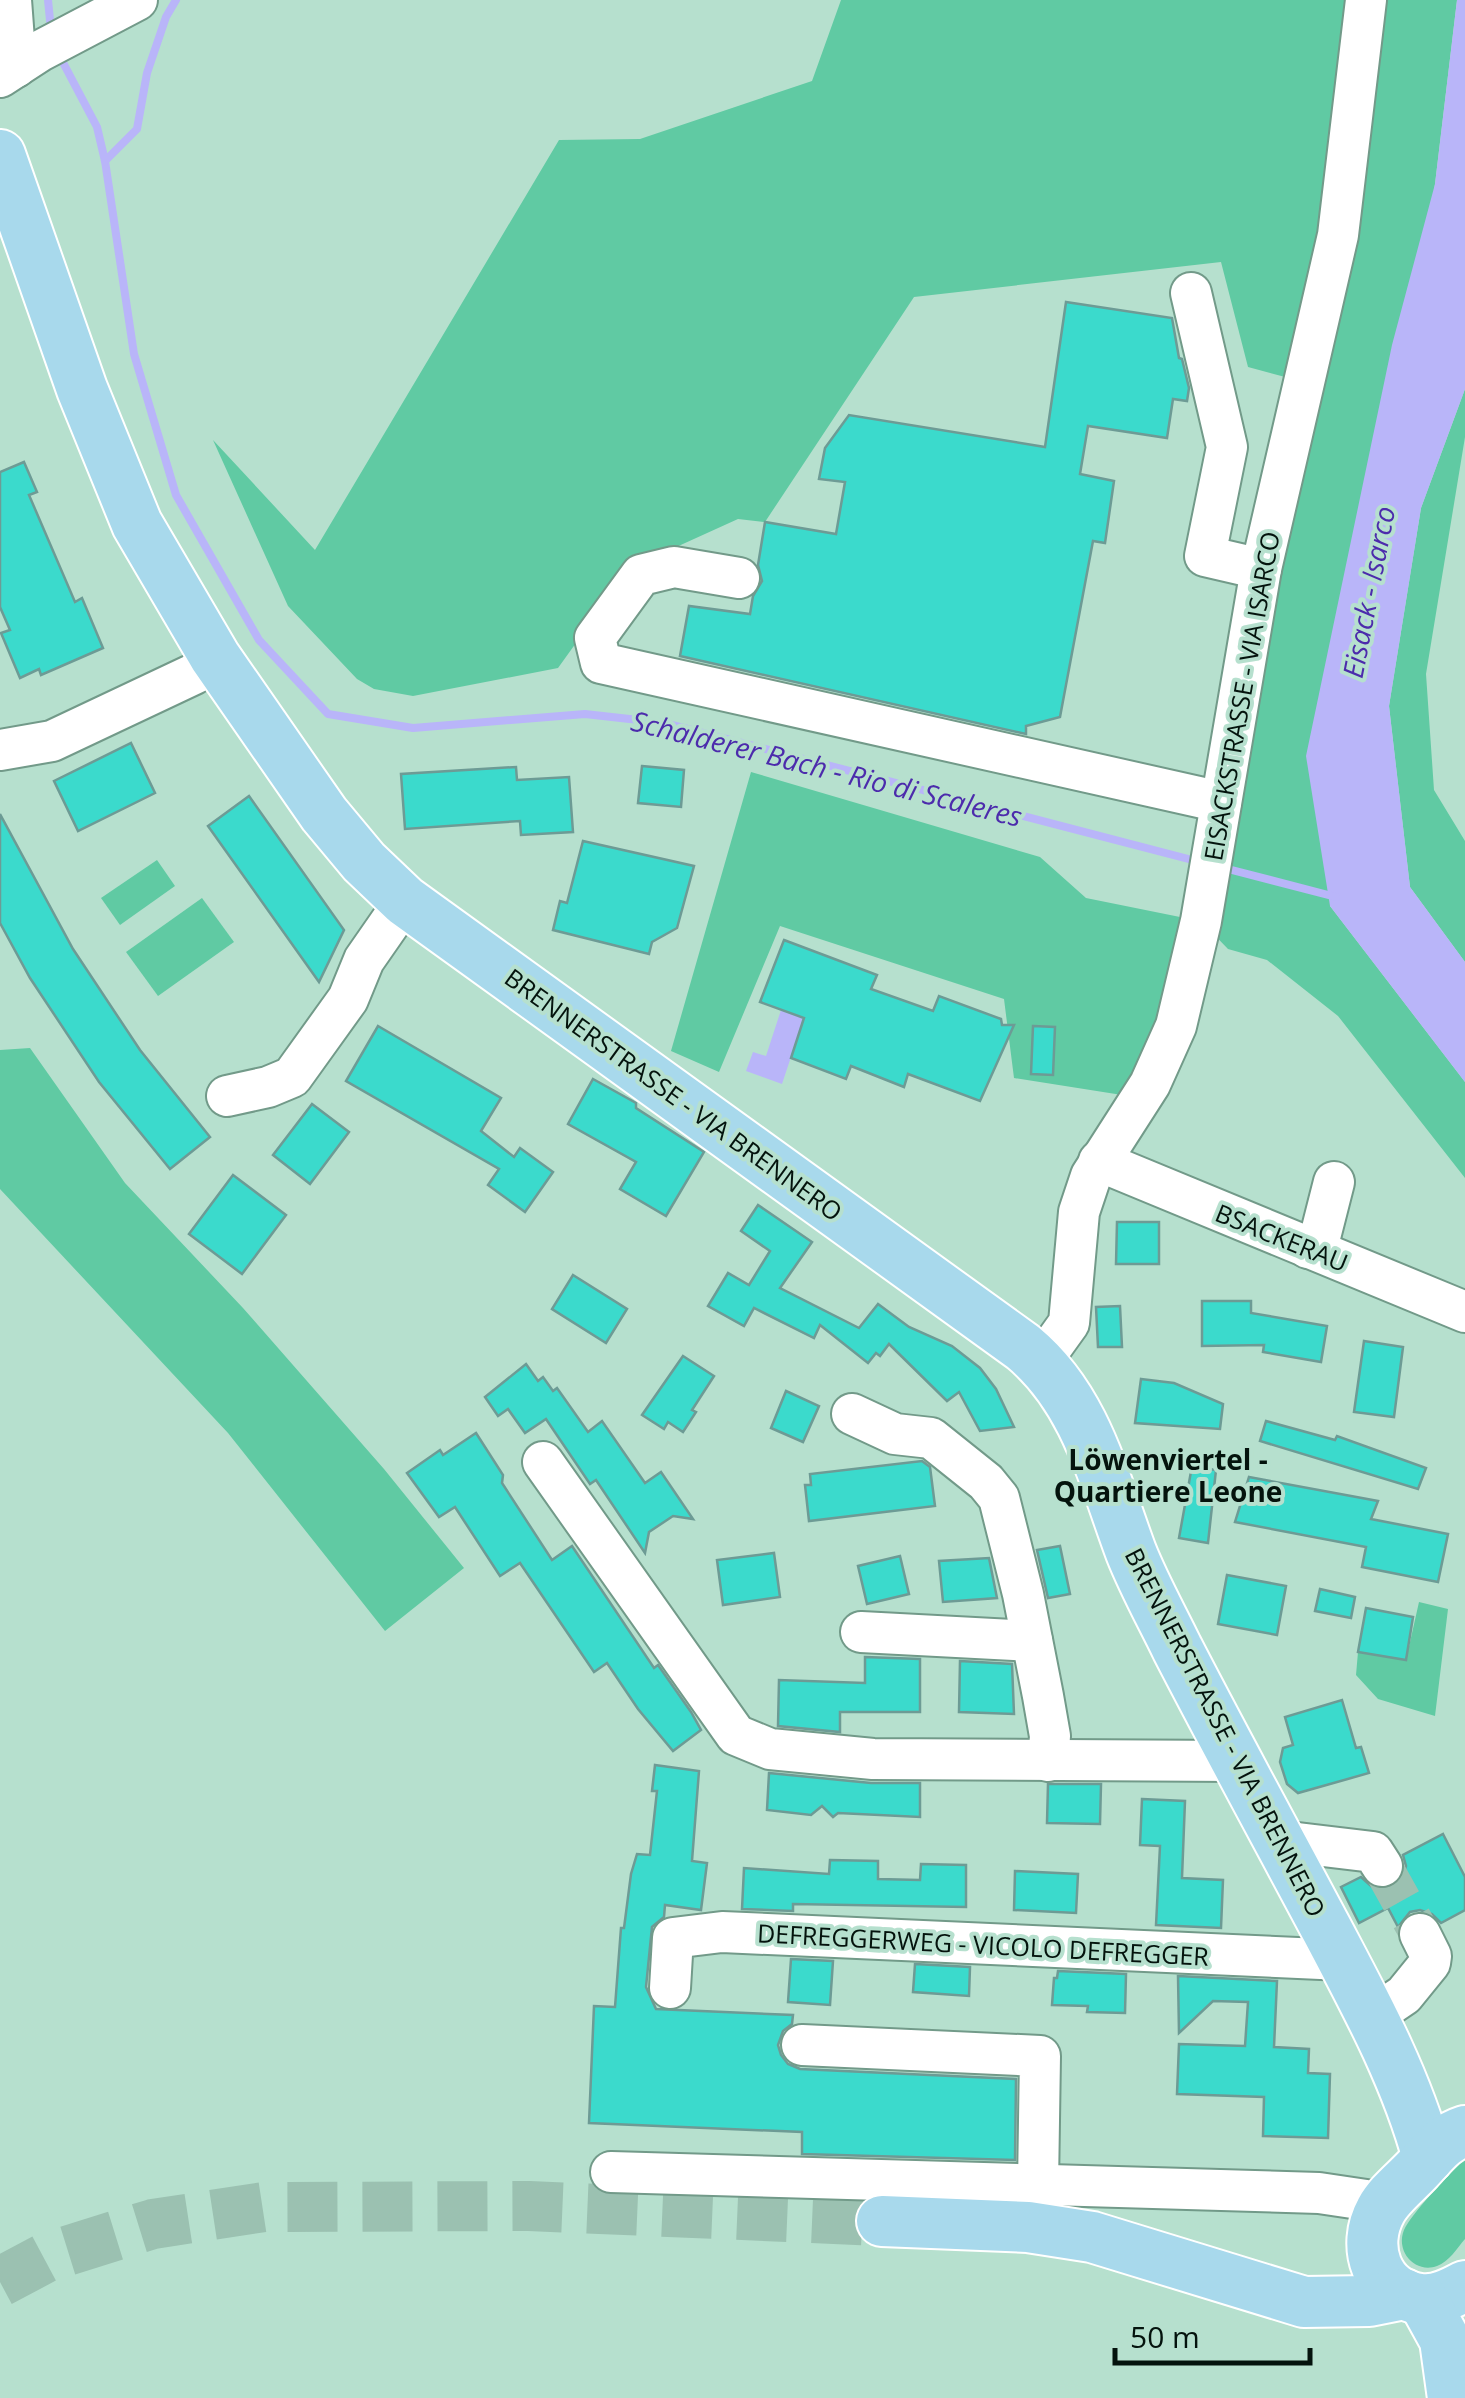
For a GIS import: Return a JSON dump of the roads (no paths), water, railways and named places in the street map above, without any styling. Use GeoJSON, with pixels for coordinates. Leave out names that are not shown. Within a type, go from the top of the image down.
{"type":"FeatureCollection","features":[{"type":"Feature","properties":{"kind":"main road","name":"BRENNERSTRASSE - VIA BRENNERO"},"geometry":{"type":"LineString","coordinates":[[0,155],[82,389],[137,524],[215,657],[324,814],[364,862],[405,901],[884,1244],[1041,1362],[1074,1408],[1090,1438],[1133,1558],[1236,1762],[1373,2016],[1413,2109],[1446,2145],[1376,2223],[1351,2260],[1330,2274],[1267,2289]]}},
{"type":"Feature","properties":{"kind":"main road","name":"BRENNERSTRASSE - VIA BRENNERO"},"geometry":{"type":"LineString","coordinates":[[1373,2016],[1438,2093],[1465,2116]]}},
{"type":"Feature","properties":{"kind":"main road"},"geometry":{"type":"LineString","coordinates":[[882,2221],[1028,2228],[1092,2237],[1304,2302],[1369,2301],[1431,2293]]}},
{"type":"Feature","properties":{"kind":"main road"},"geometry":{"type":"LineString","coordinates":[[1376,2223],[1374,2266],[1388,2283],[1431,2293]]}},
{"type":"Feature","properties":{"kind":"main road"},"geometry":{"type":"LineString","coordinates":[[1431,2293],[1457,2398]]}},
{"type":"Feature","properties":{"kind":"main road"},"geometry":{"type":"LineString","coordinates":[[1457,2398],[1465,2382]]}},
{"type":"Feature","properties":{"kind":"street"},"geometry":{"type":"LineString","coordinates":[[11,0],[33,57],[137,0]]}},
{"type":"Feature","properties":{"kind":"street","name":"EISACKSTRASSE - VIA ISARCO"},"geometry":{"type":"LineString","coordinates":[[1041,1362],[1069,1323],[1078,1212],[1099,1162],[1165,1055],[1176,1026],[1201,922],[1261,569],[1338,235],[1366,0]]}},
{"type":"Feature","properties":{"kind":"street"},"geometry":{"type":"LineString","coordinates":[[1190,293],[1227,447],[1205,556],[1261,569]]}},
{"type":"Feature","properties":{"kind":"street"},"geometry":{"type":"LineString","coordinates":[[739,578],[674,567],[642,575],[595,638],[601,663],[1219,812]]}},
{"type":"Feature","properties":{"kind":"street"},"geometry":{"type":"LineString","coordinates":[[0,750],[52,742],[194,674],[215,657]]}},
{"type":"Feature","properties":{"kind":"street"},"geometry":{"type":"LineString","coordinates":[[227,1096],[268,1087],[292,1076],[348,999],[364,960],[405,901]]}},
{"type":"Feature","properties":{"kind":"street","name":"BSACKERAU"},"geometry":{"type":"LineString","coordinates":[[1099,1162],[1465,1312]]}},
{"type":"Feature","properties":{"kind":"street"},"geometry":{"type":"LineString","coordinates":[[1308,1248],[1320,1241],[1334,1182]]}},
{"type":"Feature","properties":{"kind":"street"},"geometry":{"type":"LineString","coordinates":[[852,1414],[894,1434],[930,1438],[986,1482],[999,1498],[1050,1736],[1048,1761]]}},
{"type":"Feature","properties":{"kind":"street"},"geometry":{"type":"LineString","coordinates":[[544,1462],[736,1735],[770,1749],[872,1759],[1236,1762]]}},
{"type":"Feature","properties":{"kind":"street"},"geometry":{"type":"LineString","coordinates":[[861,1632],[1032,1642]]}},
{"type":"Feature","properties":{"kind":"street"},"geometry":{"type":"LineString","coordinates":[[1281,1841],[1373,1852],[1382,1866]]}},
{"type":"Feature","properties":{"kind":"street","name":"DEFREGGERWEG - VICOLO DEFREGGER"},"geometry":{"type":"LineString","coordinates":[[670,1988],[672,1938],[722,1932],[1343,1960]]}},
{"type":"Feature","properties":{"kind":"street"},"geometry":{"type":"LineString","coordinates":[[1373,2016],[1404,1995],[1430,1963],[1431,1956],[1420,1934]]}},
{"type":"Feature","properties":{"kind":"street"},"geometry":{"type":"LineString","coordinates":[[802,2045],[1040,2056],[1038,2185]]}},
{"type":"Feature","properties":{"kind":"street"},"geometry":{"type":"LineString","coordinates":[[611,2172],[1332,2194],[1366,2200],[1376,2223]]}},
{"type":"Feature","properties":{"kind":"water","name":"Eisack - Isarco"},"geometry":{"type":"Polygon","coordinates":[[[1457,0],[1465,0],[1465,389],[1421,508],[1389,706],[1410,887],[1465,962],[1465,1082],[1330,906],[1306,756],[1392,345],[1435,184],[1457,0]]]}},
{"type":"Feature","properties":{"kind":"water"},"geometry":{"type":"Polygon","coordinates":[[[781,1010],[804,1018],[782,1084],[746,1071],[753,1052],[766,1056],[781,1010]]]}},
{"type":"Feature","properties":{"kind":"waterway","name":"Schalderer Bach - Rio di Scaleres"},"geometry":{"type":"LineString","coordinates":[[48,0],[51,30]]}},
{"type":"Feature","properties":{"kind":"waterway"},"geometry":{"type":"LineString","coordinates":[[105,161],[137,129],[147,73],[166,17],[176,0]]}},
{"type":"Feature","properties":{"kind":"waterway","name":"Schalderer Bach - Rio di Scaleres"},"geometry":{"type":"LineString","coordinates":[[58,53],[97,127],[134,354],[176,495],[259,640],[328,714],[413,728],[585,714],[665,723],[1200,862]]}},
{"type":"Feature","properties":{"kind":"waterway","name":"Schalderer Bach - Rio di Scaleres"},"geometry":{"type":"LineString","coordinates":[[1224,868],[1336,897]]}},
{"type":"Feature","properties":{"kind":"tunnel"},"geometry":{"type":"LineString","coordinates":[[1382,1866],[1420,1934]]}},
{"type":"Feature","properties":{"kind":"tunnel"},"geometry":{"type":"LineString","coordinates":[[0,2282],[47,2257],[153,2224],[264,2207],[529,2206],[882,2221]]}},
{"type":"Feature","properties":{"kind":"district","name":"Löwenviertel - Quartiere Leone"},"geometry":{"type":"Point","coordinates":[1168,1475]}}]}
